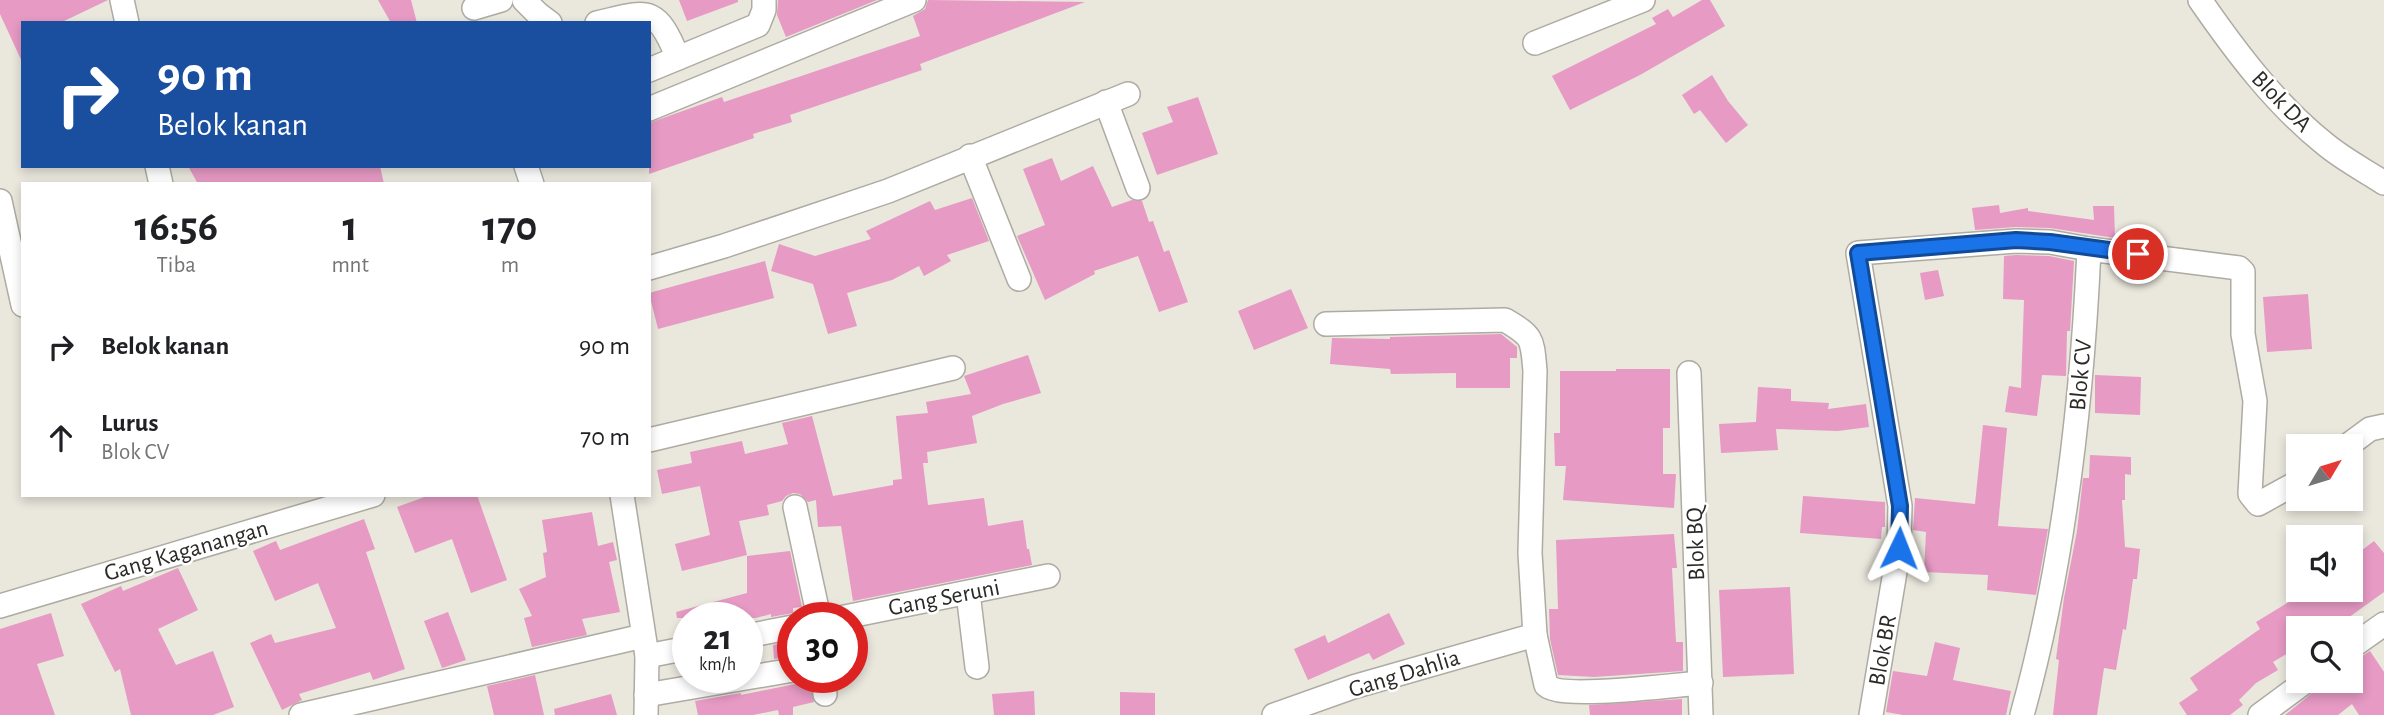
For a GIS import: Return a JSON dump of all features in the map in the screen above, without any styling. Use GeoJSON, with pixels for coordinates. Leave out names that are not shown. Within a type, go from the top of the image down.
{"type":"FeatureCollection","features":[{"type":"Feature","properties":{"kind":"street"},"geometry":{"type":"LineString","coordinates":[[122,0],[127,21]]}},
{"type":"Feature","properties":{"kind":"street"},"geometry":{"type":"LineString","coordinates":[[474,10],[501,0]]}},
{"type":"Feature","properties":{"kind":"street"},"geometry":{"type":"LineString","coordinates":[[524,0],[547,21]]}},
{"type":"Feature","properties":{"kind":"street"},"geometry":{"type":"LineString","coordinates":[[764,0],[764,10],[758,25],[771,59]]}},
{"type":"Feature","properties":{"kind":"street"},"geometry":{"type":"LineString","coordinates":[[651,108],[914,0]]}},
{"type":"Feature","properties":{"kind":"street"},"geometry":{"type":"LineString","coordinates":[[1535,43],[1643,0]]}},
{"type":"Feature","properties":{"kind":"street","name":"Blok DA"},"geometry":{"type":"LineString","coordinates":[[2200,0],[2245,62],[2305,127],[2328,147],[2384,183]]}},
{"type":"Feature","properties":{"kind":"street"},"geometry":{"type":"LineString","coordinates":[[604,21],[632,13],[647,14],[659,21],[678,58]]}},
{"type":"Feature","properties":{"kind":"street"},"geometry":{"type":"LineString","coordinates":[[651,69],[758,25]]}},
{"type":"Feature","properties":{"kind":"street"},"geometry":{"type":"LineString","coordinates":[[651,267],[876,195],[1117,98],[1138,188]]}},
{"type":"Feature","properties":{"kind":"street"},"geometry":{"type":"LineString","coordinates":[[970,156],[1019,279]]}},
{"type":"Feature","properties":{"kind":"street"},"geometry":{"type":"LineString","coordinates":[[0,201],[21,296]]}},
{"type":"Feature","properties":{"kind":"street","name":"Blok BR"},"geometry":{"type":"LineString","coordinates":[[1871,715],[1899,548],[1900,506],[1858,253],[2016,240],[2050,242],[2089,249]]}},
{"type":"Feature","properties":{"kind":"street"},"geometry":{"type":"LineString","coordinates":[[2089,249],[2239,268],[2243,272],[2243,334],[2255,401],[2250,494],[2258,504],[2286,489]]}},
{"type":"Feature","properties":{"kind":"street","name":"Blok CV"},"geometry":{"type":"LineString","coordinates":[[2022,715],[2052,584],[2073,450],[2089,249]]}},
{"type":"Feature","properties":{"kind":"street"},"geometry":{"type":"LineString","coordinates":[[1326,324],[1505,320],[1522,330],[1533,342],[1535,370],[1530,553],[1535,635],[1546,685],[1550,689],[1598,692],[1701,683]]}},
{"type":"Feature","properties":{"kind":"street"},"geometry":{"type":"LineString","coordinates":[[651,440],[953,368]]}},
{"type":"Feature","properties":{"kind":"street","name":"Blok BQ"},"geometry":{"type":"LineString","coordinates":[[1689,373],[1701,715]]}},
{"type":"Feature","properties":{"kind":"street"},"geometry":{"type":"LineString","coordinates":[[2363,434],[2370,429],[2384,426]]}},
{"type":"Feature","properties":{"kind":"street","name":"Gang Kaganangan"},"geometry":{"type":"LineString","coordinates":[[0,606],[366,497]]}},
{"type":"Feature","properties":{"kind":"street"},"geometry":{"type":"LineString","coordinates":[[622,497],[645,646],[646,705],[777,674]]}},
{"type":"Feature","properties":{"kind":"street"},"geometry":{"type":"LineString","coordinates":[[795,507],[816,602]]}},
{"type":"Feature","properties":{"kind":"street","name":"Gang Seruni"},"geometry":{"type":"LineString","coordinates":[[868,613],[1048,576]]}},
{"type":"Feature","properties":{"kind":"street"},"geometry":{"type":"LineString","coordinates":[[968,593],[977,667]]}},
{"type":"Feature","properties":{"kind":"street"},"geometry":{"type":"LineString","coordinates":[[2363,639],[2383,626]]}},
{"type":"Feature","properties":{"kind":"street","name":"Gang Dahlia"},"geometry":{"type":"LineString","coordinates":[[1274,715],[1353,687],[1535,635]]}},
{"type":"Feature","properties":{"kind":"street"},"geometry":{"type":"LineString","coordinates":[[301,715],[645,646],[672,647]]}},
{"type":"Feature","properties":{"kind":"street"},"geometry":{"type":"LineString","coordinates":[[2264,714],[2291,693]]}},
{"type":"Feature","properties":{"kind":"building"},"geometry":{"type":"Polygon","coordinates":[[[0,0],[108,0],[64,21],[21,21],[21,60],[0,14],[0,0]]]}},
{"type":"Feature","properties":{"kind":"building"},"geometry":{"type":"Polygon","coordinates":[[[378,0],[411,0],[416,21],[390,21],[378,0]]]}},
{"type":"Feature","properties":{"kind":"building"},"geometry":{"type":"Polygon","coordinates":[[[679,0],[738,0],[738,2],[687,21],[679,0]]]}},
{"type":"Feature","properties":{"kind":"building"},"geometry":{"type":"Polygon","coordinates":[[[778,0],[877,0],[786,37],[777,15],[778,0]]]}},
{"type":"Feature","properties":{"kind":"building"},"geometry":{"type":"Polygon","coordinates":[[[928,0],[1085,2],[920,64],[922,70],[790,115],[792,122],[753,134],[754,138],[649,174],[651,122],[722,97],[724,102],[920,36],[913,16],[925,9],[928,0]]]}},
{"type":"Feature","properties":{"kind":"building"},"geometry":{"type":"Polygon","coordinates":[[[1702,0],[1710,0],[1725,26],[1640,75],[1570,110],[1552,76],[1656,24],[1652,18],[1668,9],[1673,17],[1702,0]]]}},
{"type":"Feature","properties":{"kind":"building"},"geometry":{"type":"Polygon","coordinates":[[[1712,75],[1728,101],[1748,125],[1726,143],[1700,110],[1694,114],[1682,95],[1712,75]]]}},
{"type":"Feature","properties":{"kind":"building"},"geometry":{"type":"Polygon","coordinates":[[[1198,97],[1218,154],[1157,175],[1142,133],[1173,122],[1167,107],[1198,97]]]}},
{"type":"Feature","properties":{"kind":"building"},"geometry":{"type":"Polygon","coordinates":[[[1052,158],[1061,181],[1093,166],[1112,207],[1132,200],[1142,201],[1149,222],[1153,221],[1164,252],[1169,250],[1188,302],[1159,312],[1138,256],[1094,271],[1095,274],[1045,300],[1017,236],[1045,225],[1023,169],[1052,158]]]}},
{"type":"Feature","properties":{"kind":"building"},"geometry":{"type":"Polygon","coordinates":[[[189,168],[380,168],[384,182],[197,182],[189,168]]]}},
{"type":"Feature","properties":{"kind":"building"},"geometry":{"type":"Polygon","coordinates":[[[972,198],[989,241],[947,255],[951,261],[924,276],[919,266],[892,280],[847,293],[857,326],[828,334],[813,284],[771,271],[779,244],[815,256],[871,239],[866,231],[930,201],[935,210],[972,198]]]}},
{"type":"Feature","properties":{"kind":"building"},"geometry":{"type":"Polygon","coordinates":[[[1999,205],[2000,213],[2028,208],[2028,211],[2094,220],[2093,206],[2114,206],[2115,238],[2050,228],[1975,230],[1972,208],[1999,205]]]}},
{"type":"Feature","properties":{"kind":"building"},"geometry":{"type":"Polygon","coordinates":[[[2004,256],[2049,256],[2074,261],[2070,331],[2067,331],[2066,376],[2042,375],[2037,416],[2005,412],[2009,386],[2021,388],[2024,300],[2003,299],[2004,256]]]}},
{"type":"Feature","properties":{"kind":"building"},"geometry":{"type":"Polygon","coordinates":[[[765,261],[774,298],[658,329],[651,292],[765,261]]]}},
{"type":"Feature","properties":{"kind":"building"},"geometry":{"type":"Polygon","coordinates":[[[1938,270],[1944,296],[1925,300],[1920,273],[1938,270]]]}},
{"type":"Feature","properties":{"kind":"building"},"geometry":{"type":"Polygon","coordinates":[[[1291,289],[1308,328],[1254,350],[1238,311],[1291,289]]]}},
{"type":"Feature","properties":{"kind":"building"},"geometry":{"type":"Polygon","coordinates":[[[2308,294],[2312,349],[2267,352],[2263,297],[2308,294]]]}},
{"type":"Feature","properties":{"kind":"building"},"geometry":{"type":"Polygon","coordinates":[[[1501,334],[1517,347],[1517,358],[1510,358],[1510,388],[1456,388],[1456,373],[1391,374],[1390,369],[1330,364],[1332,338],[1390,339],[1501,334]]]}},
{"type":"Feature","properties":{"kind":"building"},"geometry":{"type":"Polygon","coordinates":[[[1028,355],[1041,393],[972,416],[977,443],[927,452],[928,463],[923,463],[928,505],[984,498],[988,526],[1023,520],[1032,565],[853,601],[841,526],[818,527],[816,500],[808,502],[800,494],[793,493],[782,501],[767,505],[769,515],[739,521],[747,555],[682,571],[675,544],[710,535],[700,486],[662,494],[657,470],[692,463],[690,452],[742,441],[745,454],[788,444],[782,423],[812,416],[833,496],[893,485],[893,480],[902,479],[896,416],[928,413],[926,402],[971,394],[964,376],[1028,355]]]}},
{"type":"Feature","properties":{"kind":"building"},"geometry":{"type":"Polygon","coordinates":[[[1670,369],[1670,428],[1663,428],[1663,474],[1676,474],[1674,508],[1563,500],[1566,466],[1555,466],[1554,433],[1560,433],[1560,371],[1670,369]]]}},
{"type":"Feature","properties":{"kind":"building"},"geometry":{"type":"Polygon","coordinates":[[[2095,375],[2141,377],[2140,415],[2095,413],[2095,375]]]}},
{"type":"Feature","properties":{"kind":"building"},"geometry":{"type":"Polygon","coordinates":[[[1758,387],[1791,389],[1791,401],[1829,403],[1828,409],[1866,404],[1869,427],[1838,431],[1776,429],[1778,450],[1721,453],[1719,424],[1756,422],[1758,387]]]}},
{"type":"Feature","properties":{"kind":"building"},"geometry":{"type":"Polygon","coordinates":[[[1983,425],[2007,428],[1998,526],[2048,529],[2036,595],[1987,590],[1988,575],[1924,572],[1926,532],[1913,530],[1915,498],[1975,504],[1983,425]]]}},
{"type":"Feature","properties":{"kind":"building"},"geometry":{"type":"Polygon","coordinates":[[[2090,455],[2131,457],[2131,475],[2125,474],[2125,500],[2122,500],[2125,547],[2140,549],[2137,579],[2133,579],[2126,630],[2123,629],[2116,670],[2104,668],[2097,715],[2053,715],[2059,660],[2056,659],[2064,598],[2077,531],[2083,478],[2089,478],[2090,455]]]}},
{"type":"Feature","properties":{"kind":"building"},"geometry":{"type":"Polygon","coordinates":[[[1803,496],[1885,502],[1885,527],[1882,527],[1881,539],[1800,533],[1803,496]]]}},
{"type":"Feature","properties":{"kind":"building"},"geometry":{"type":"Polygon","coordinates":[[[424,497],[478,497],[507,580],[471,593],[452,539],[415,553],[397,507],[424,497]]]}},
{"type":"Feature","properties":{"kind":"building"},"geometry":{"type":"Polygon","coordinates":[[[592,512],[598,546],[613,542],[617,560],[609,562],[620,612],[582,619],[587,635],[532,647],[524,618],[532,616],[519,589],[546,577],[543,553],[547,552],[542,520],[592,512]]]}},
{"type":"Feature","properties":{"kind":"building"},"geometry":{"type":"Polygon","coordinates":[[[364,519],[375,549],[366,552],[405,669],[373,680],[370,672],[299,694],[302,700],[282,710],[250,643],[271,634],[275,643],[336,628],[318,583],[275,601],[253,551],[276,541],[280,550],[364,519]]]}},
{"type":"Feature","properties":{"kind":"building"},"geometry":{"type":"Polygon","coordinates":[[[1674,534],[1677,568],[1672,568],[1676,642],[1683,642],[1683,671],[1594,677],[1558,675],[1550,639],[1549,609],[1558,609],[1556,540],[1674,534]]]}},
{"type":"Feature","properties":{"kind":"building"},"geometry":{"type":"Polygon","coordinates":[[[2374,541],[2384,553],[2384,592],[2351,616],[2286,616],[2286,654],[2273,662],[2278,670],[2256,683],[2239,700],[2243,705],[2230,715],[2187,715],[2179,703],[2198,690],[2190,678],[2260,629],[2256,622],[2289,602],[2363,602],[2363,549],[2374,541]]]}},
{"type":"Feature","properties":{"kind":"building"},"geometry":{"type":"Polygon","coordinates":[[[790,551],[801,602],[777,602],[777,616],[771,617],[771,614],[763,616],[763,602],[713,602],[747,593],[747,556],[790,551]]]}},
{"type":"Feature","properties":{"kind":"building"},"geometry":{"type":"Polygon","coordinates":[[[178,568],[198,610],[158,629],[176,665],[213,651],[234,707],[213,715],[131,715],[120,669],[115,672],[81,604],[121,586],[123,591],[178,568]]]}},
{"type":"Feature","properties":{"kind":"building"},"geometry":{"type":"Polygon","coordinates":[[[1790,587],[1794,674],[1723,677],[1719,590],[1790,587]]]}},
{"type":"Feature","properties":{"kind":"building"},"geometry":{"type":"Polygon","coordinates":[[[448,612],[466,660],[442,668],[424,621],[448,612]]]}},
{"type":"Feature","properties":{"kind":"building"},"geometry":{"type":"Polygon","coordinates":[[[51,613],[64,656],[37,664],[55,715],[0,715],[0,629],[51,613]]]}},
{"type":"Feature","properties":{"kind":"building"},"geometry":{"type":"Polygon","coordinates":[[[1389,613],[1405,644],[1373,660],[1369,653],[1308,680],[1294,649],[1325,635],[1328,643],[1389,613]]]}},
{"type":"Feature","properties":{"kind":"building"},"geometry":{"type":"Polygon","coordinates":[[[1935,642],[1960,648],[1953,680],[2011,691],[2006,715],[1903,715],[1886,712],[1893,671],[1927,676],[1935,642]]]}},
{"type":"Feature","properties":{"kind":"building"},"geometry":{"type":"Polygon","coordinates":[[[777,644],[777,659],[774,659],[773,645],[777,644]]]}},
{"type":"Feature","properties":{"kind":"building"},"geometry":{"type":"Polygon","coordinates":[[[2370,651],[2384,672],[2384,715],[2359,715],[2352,704],[2338,715],[2285,715],[2312,693],[2363,693],[2363,656],[2370,651]]]}},
{"type":"Feature","properties":{"kind":"building"},"geometry":{"type":"Polygon","coordinates":[[[535,675],[544,715],[494,715],[487,686],[535,675]]]}},
{"type":"Feature","properties":{"kind":"building"},"geometry":{"type":"Polygon","coordinates":[[[777,688],[777,693],[812,693],[814,702],[793,707],[793,715],[779,715],[778,710],[753,715],[698,715],[695,701],[741,693],[763,693],[763,691],[777,688]]]}},
{"type":"Feature","properties":{"kind":"building"},"geometry":{"type":"Polygon","coordinates":[[[1034,691],[1035,715],[994,715],[992,694],[1034,691]]]}},
{"type":"Feature","properties":{"kind":"building"},"geometry":{"type":"Polygon","coordinates":[[[1120,692],[1155,693],[1155,715],[1120,715],[1120,692]]]}},
{"type":"Feature","properties":{"kind":"building"},"geometry":{"type":"Polygon","coordinates":[[[611,694],[617,715],[555,715],[554,709],[611,694]]]}},
{"type":"Feature","properties":{"kind":"building"},"geometry":{"type":"Polygon","coordinates":[[[1682,699],[1682,715],[1590,715],[1589,705],[1682,699]]]}},
{"type":"Feature","properties":{"kind":"route"},"geometry":{"type":"LineString","coordinates":[[1899,548],[1900,506],[1858,253],[2016,240],[2138,254]]}}]}
